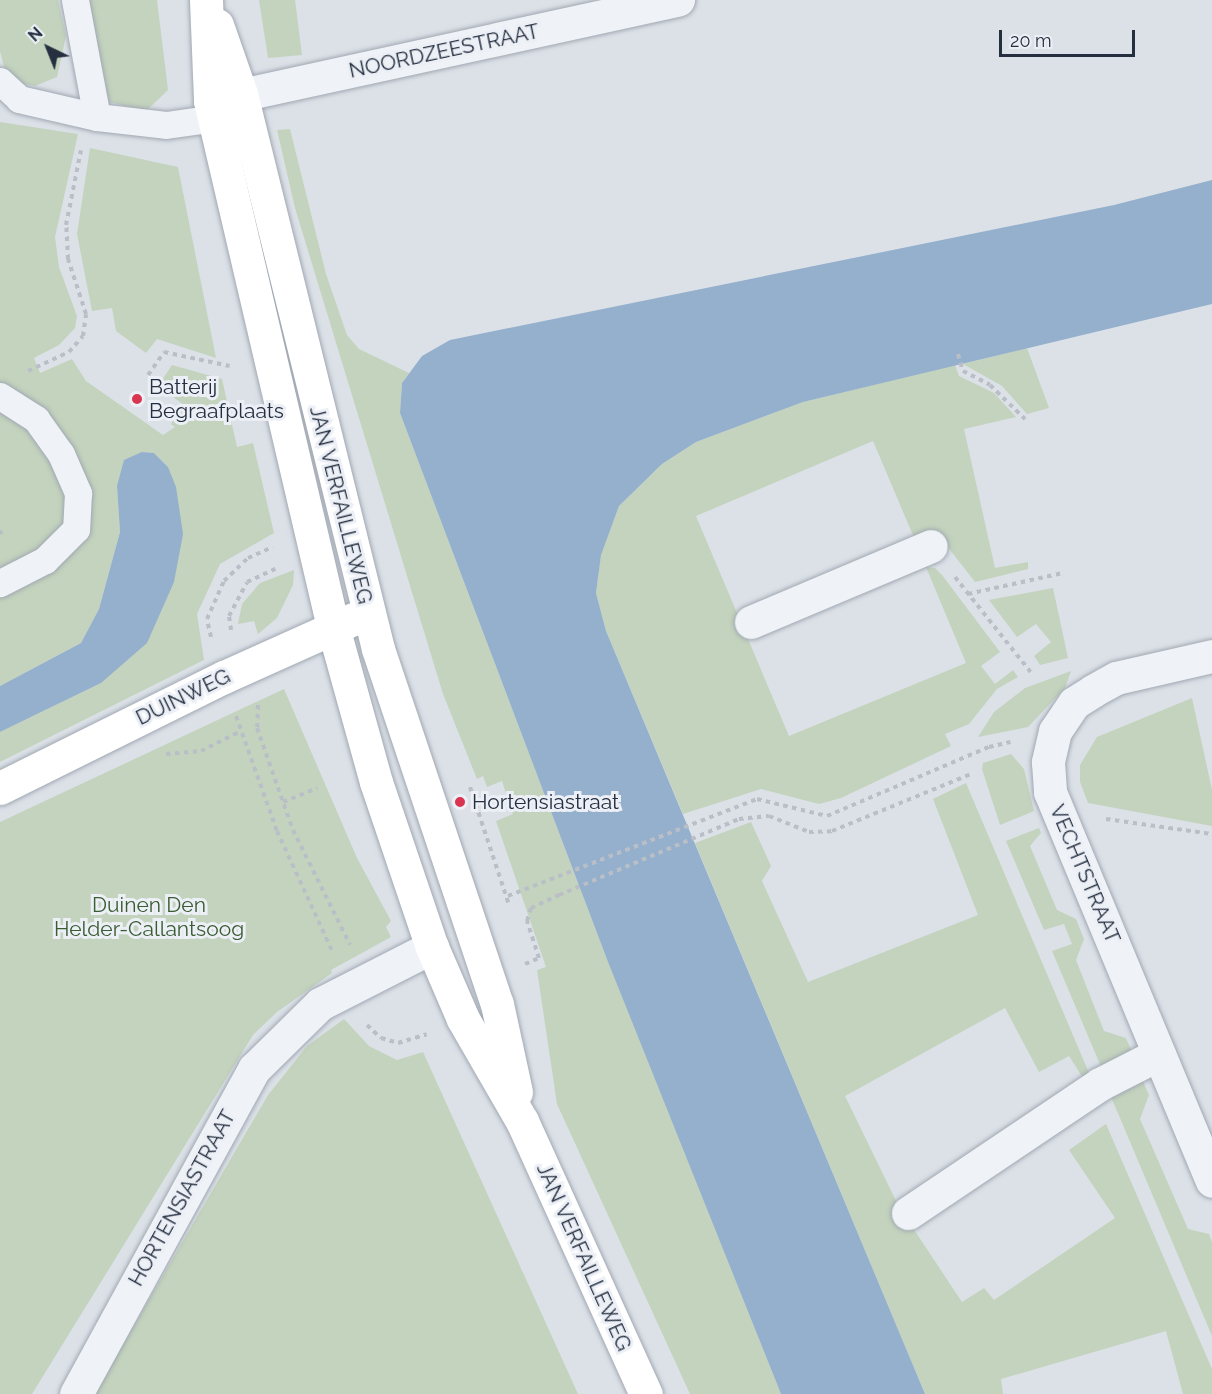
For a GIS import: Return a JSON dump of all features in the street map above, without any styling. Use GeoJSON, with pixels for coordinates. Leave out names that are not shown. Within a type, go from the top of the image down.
{"type":"FeatureCollection","features":[{"type":"Feature","properties":{"kind":"street","name":"JAN VERFAILLEWEG"},"geometry":{"type":"LineString","coordinates":[[207,0],[222,104],[272,374],[333,627],[376,782],[432,947],[462,1019],[522,1121],[646,1394]]}},
{"type":"Feature","properties":{"kind":"street","name":"NOORDZEESTRAAT"},"geometry":{"type":"LineString","coordinates":[[222,104],[560,12],[678,0]]}},
{"type":"Feature","properties":{"kind":"street","name":"JAN VERFAILLEWEG"},"geometry":{"type":"LineString","coordinates":[[222,104],[369,613],[422,786],[497,1004],[522,1121]]}},
{"type":"Feature","properties":{"kind":"street"},"geometry":{"type":"LineString","coordinates":[[751,622],[931,546]]}},
{"type":"Feature","properties":{"kind":"street","name":"DUINWEG"},"geometry":{"type":"LineString","coordinates":[[0,788],[234,672],[369,613]]}},
{"type":"Feature","properties":{"kind":"street","name":"VECHTSTRAAT"},"geometry":{"type":"LineString","coordinates":[[1212,656],[1116,678],[1074,703],[1055,731],[1048,762],[1050,792],[1212,1181]]}},
{"type":"Feature","properties":{"kind":"street","name":"HORTENSIASTRAAT"},"geometry":{"type":"LineString","coordinates":[[76,1394],[254,1069],[301,1019],[358,984],[432,947]]}},
{"type":"Feature","properties":{"kind":"street"},"geometry":{"type":"LineString","coordinates":[[908,1213],[1100,1084],[1159,1054]]}},
{"type":"Feature","properties":{"kind":"lane"},"geometry":{"type":"LineString","coordinates":[[75,0],[92,116]]}},
{"type":"Feature","properties":{"kind":"lane"},"geometry":{"type":"LineString","coordinates":[[0,81],[19,99],[92,116],[166,126],[222,104]]}},
{"type":"Feature","properties":{"kind":"lane"},"geometry":{"type":"LineString","coordinates":[[0,396],[36,419],[61,453],[78,493],[76,529],[45,560],[0,583]]}},
{"type":"Feature","properties":{"kind":"path"},"geometry":{"type":"LineString","coordinates":[[18,376],[69,352],[83,336],[86,314],[68,260],[66,225],[92,116]]}},
{"type":"Feature","properties":{"kind":"path"},"geometry":{"type":"LineString","coordinates":[[148,375],[164,352],[272,374]]}},
{"type":"Feature","properties":{"kind":"path"},"geometry":{"type":"LineString","coordinates":[[958,354],[963,371],[990,384],[1025,418]]}},
{"type":"Feature","properties":{"kind":"path"},"geometry":{"type":"LineString","coordinates":[[0,530],[4,538],[0,541]]}},
{"type":"Feature","properties":{"kind":"path"},"geometry":{"type":"LineString","coordinates":[[315,546],[248,582],[229,616],[234,672],[258,705],[257,728],[283,802],[358,984]]}},
{"type":"Feature","properties":{"kind":"path","name":"JAN VERFAILLEWEG"},"geometry":{"type":"LineString","coordinates":[[315,546],[248,558],[224,581],[207,619],[234,672],[277,831],[358,984],[369,1027],[388,1041],[409,1041],[462,1019]]}},
{"type":"Feature","properties":{"kind":"path"},"geometry":{"type":"LineString","coordinates":[[931,546],[1033,675]]}},
{"type":"Feature","properties":{"kind":"path"},"geometry":{"type":"LineString","coordinates":[[969,594],[1063,573]]}},
{"type":"Feature","properties":{"kind":"path"},"geometry":{"type":"LineString","coordinates":[[508,896],[705,817],[757,799],[827,816],[989,747],[1055,731]]}},
{"type":"Feature","properties":{"kind":"path"},"geometry":{"type":"LineString","coordinates":[[518,968],[538,958],[528,921],[531,908],[559,895],[739,819],[769,816],[808,832],[832,831],[970,774]]}},
{"type":"Feature","properties":{"kind":"path"},"geometry":{"type":"LineString","coordinates":[[283,802],[317,788]]}},
{"type":"Feature","properties":{"kind":"path"},"geometry":{"type":"LineString","coordinates":[[1059,812],[1212,834]]}},
{"type":"Feature","properties":{"kind":"green space"},"geometry":{"type":"Polygon","coordinates":[[[0,0],[58,0],[66,36],[57,77],[35,86],[18,83],[5,71],[0,51],[0,0]]]}},
{"type":"Feature","properties":{"kind":"green space"},"geometry":{"type":"Polygon","coordinates":[[[87,0],[157,0],[168,90],[146,111],[109,102],[87,0]]]}},
{"type":"Feature","properties":{"kind":"green space"},"geometry":{"type":"Polygon","coordinates":[[[259,0],[295,0],[302,55],[268,58],[259,0]]]}},
{"type":"Feature","properties":{"kind":"green space"},"geometry":{"type":"Polygon","coordinates":[[[0,122],[78,134],[55,237],[59,267],[77,316],[75,328],[59,345],[34,358],[40,373],[72,359],[86,381],[163,435],[175,427],[171,424],[184,405],[158,386],[172,365],[222,379],[237,447],[253,443],[274,533],[220,564],[197,614],[204,660],[0,762],[0,732],[101,683],[168,467],[154,453],[142,452],[117,486],[120,532],[99,609],[81,643],[0,686],[0,122]]]}},
{"type":"Feature","properties":{"kind":"green space"},"geometry":{"type":"Polygon","coordinates":[[[290,129],[326,274],[347,335],[359,349],[409,373],[402,383],[400,413],[608,962],[781,1394],[690,1394],[557,1104],[537,970],[546,967],[496,821],[513,814],[502,781],[487,787],[483,776],[477,779],[443,694],[295,208],[277,130],[290,129]]]}},
{"type":"Feature","properties":{"kind":"green space"},"geometry":{"type":"Polygon","coordinates":[[[90,148],[178,167],[216,358],[157,339],[146,353],[116,331],[112,308],[92,311],[77,234],[90,148]]]}},
{"type":"Feature","properties":{"kind":"green space"},"geometry":{"type":"Polygon","coordinates":[[[1027,348],[1049,408],[1027,414],[1002,386],[963,364],[1027,348]]]}},
{"type":"Feature","properties":{"kind":"green space"},"geometry":{"type":"Polygon","coordinates":[[[955,365],[959,376],[994,393],[1016,417],[964,429],[995,568],[1028,562],[1028,569],[975,582],[936,532],[915,540],[873,441],[696,516],[789,736],[966,663],[926,567],[935,568],[942,575],[1000,652],[981,666],[995,684],[1013,670],[1018,677],[997,689],[969,724],[945,734],[951,746],[841,798],[819,804],[761,789],[683,814],[606,631],[596,593],[601,554],[619,506],[662,464],[696,442],[803,402],[955,365]]]}},
{"type":"Feature","properties":{"kind":"green space"},"geometry":{"type":"Polygon","coordinates":[[[294,570],[293,585],[277,618],[258,634],[254,621],[238,624],[242,604],[260,583],[294,570]]]}},
{"type":"Feature","properties":{"kind":"green space"},"geometry":{"type":"Polygon","coordinates":[[[1053,588],[1068,658],[1040,665],[1034,656],[1051,642],[1036,624],[1017,637],[989,600],[1053,588]]]}},
{"type":"Feature","properties":{"kind":"green space"},"geometry":{"type":"Polygon","coordinates":[[[1071,671],[1065,688],[1028,727],[978,737],[994,712],[1025,688],[1071,671]]]}},
{"type":"Feature","properties":{"kind":"green space","name":"Duinen Den Helder-Callantsoog"},"geometry":{"type":"Polygon","coordinates":[[[284,689],[357,858],[391,921],[386,927],[391,937],[331,970],[332,973],[277,1012],[253,1035],[32,1394],[0,1394],[0,822],[284,689]]]}},
{"type":"Feature","properties":{"kind":"green space"},"geometry":{"type":"Polygon","coordinates":[[[1192,698],[1212,790],[1212,826],[1088,803],[1080,782],[1080,765],[1097,737],[1192,698]]]}},
{"type":"Feature","properties":{"kind":"green space"},"geometry":{"type":"Polygon","coordinates":[[[1011,754],[1024,769],[1034,811],[1000,825],[982,769],[983,763],[1011,754]]]}},
{"type":"Feature","properties":{"kind":"green space"},"geometry":{"type":"Polygon","coordinates":[[[966,783],[1089,1073],[1083,1078],[1069,1056],[1039,1072],[1005,1008],[845,1096],[899,1207],[962,1302],[984,1288],[994,1300],[1115,1218],[1069,1150],[1106,1124],[1212,1369],[1212,1394],[1183,1394],[1166,1331],[1001,1379],[1003,1394],[925,1394],[695,843],[751,822],[771,866],[762,881],[808,982],[978,915],[933,799],[966,783]]]}},
{"type":"Feature","properties":{"kind":"green space"},"geometry":{"type":"Polygon","coordinates":[[[1039,828],[1041,833],[1030,846],[1057,910],[1076,919],[1084,939],[1076,960],[1104,1031],[1126,1038],[1134,1057],[1102,1069],[1052,951],[1072,944],[1064,924],[1044,930],[1006,841],[1039,828]]]}},
{"type":"Feature","properties":{"kind":"green space"},"geometry":{"type":"Polygon","coordinates":[[[344,1019],[369,1046],[397,1060],[423,1052],[578,1394],[94,1394],[268,1095],[307,1046],[344,1019]]]}},
{"type":"Feature","properties":{"kind":"green space"},"geometry":{"type":"Polygon","coordinates":[[[1141,1077],[1149,1095],[1140,1119],[1188,1229],[1209,1234],[1212,1242],[1212,1336],[1109,1092],[1141,1077]]]}},
{"type":"Feature","properties":{"kind":"water"},"geometry":{"type":"Polygon","coordinates":[[[1212,180],[1212,304],[803,402],[696,442],[662,464],[619,506],[601,555],[596,593],[606,631],[925,1394],[781,1394],[608,962],[400,413],[402,383],[422,356],[450,340],[1114,205],[1212,180]]]}},
{"type":"Feature","properties":{"kind":"water"},"geometry":{"type":"Polygon","coordinates":[[[142,452],[154,453],[168,467],[176,487],[183,534],[174,582],[147,643],[101,683],[0,732],[0,686],[81,643],[99,609],[120,532],[117,486],[124,460],[142,452]]]}},
{"type":"Feature","properties":{"kind":"place","name":"Batterij Begraafplaats"},"geometry":{"type":"Point","coordinates":[137,399]}},
{"type":"Feature","properties":{"kind":"place","name":"Hortensiastraat"},"geometry":{"type":"Point","coordinates":[460,802]}}]}
